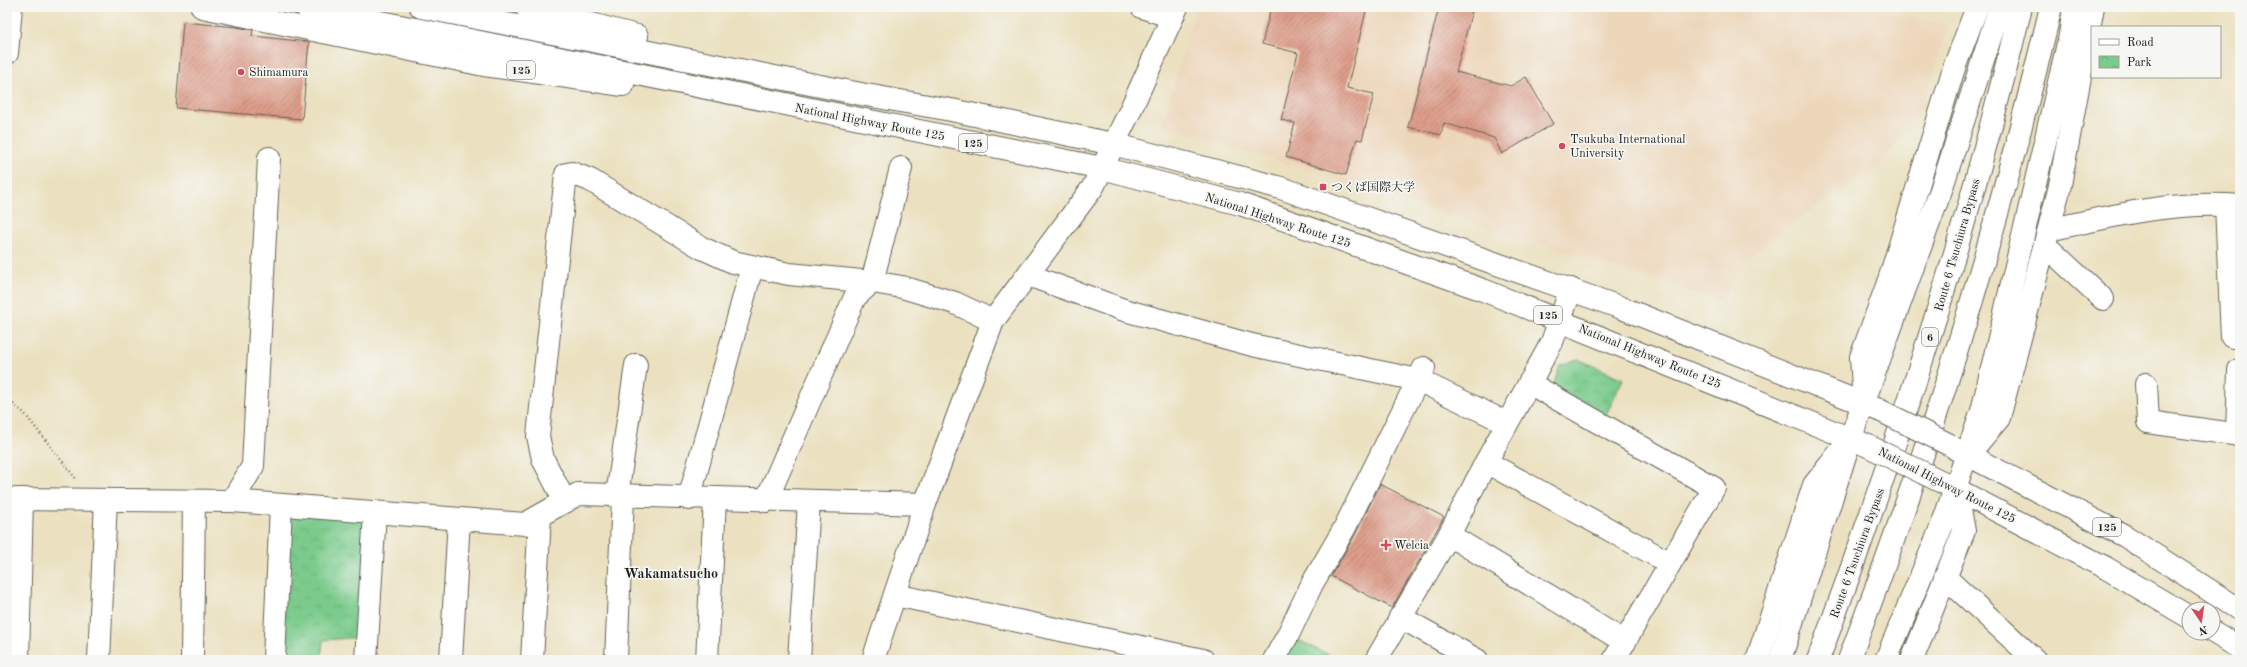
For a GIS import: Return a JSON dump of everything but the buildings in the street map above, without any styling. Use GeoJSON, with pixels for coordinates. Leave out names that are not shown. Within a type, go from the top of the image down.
{"type":"FeatureCollection","features":[{"type":"Feature","properties":{"kind":"main road"},"geometry":{"type":"LineString","coordinates":[[7,53],[11,7]]}},
{"type":"Feature","properties":{"kind":"main road","name":"125"},"geometry":{"type":"LineString","coordinates":[[202,7],[484,65],[844,117]]}},
{"type":"Feature","properties":{"kind":"main road","name":"National Highway Route 125"},"geometry":{"type":"LineString","coordinates":[[306,7],[1102,168],[1240,204],[1484,290],[1859,441],[1948,485],[2106,568],[2181,612]]}},
{"type":"Feature","properties":{"kind":"main road","name":"125"},"geometry":{"type":"LineString","coordinates":[[421,7],[866,95],[951,110],[1114,144],[1281,188],[1571,289],[1871,407],[1959,450],[2124,536],[2240,610]]}},
{"type":"Feature","properties":{"kind":"main road","name":"125"},"geometry":{"type":"LineString","coordinates":[[526,7],[866,95]]}},
{"type":"Feature","properties":{"kind":"main road"},"geometry":{"type":"LineString","coordinates":[[873,660],[924,504],[993,321],[1093,187],[1175,12],[1142,7]]}},
{"type":"Feature","properties":{"kind":"main road"},"geometry":{"type":"LineString","coordinates":[[1871,407],[1861,357],[1890,277],[1954,68],[1977,7]]}},
{"type":"Feature","properties":{"kind":"main road"},"geometry":{"type":"LineString","coordinates":[[1780,660],[1871,407],[2000,7]]}},
{"type":"Feature","properties":{"kind":"main road","name":"Route 6 Tsuchiura Bypass"},"geometry":{"type":"LineString","coordinates":[[1818,660],[1859,551],[1918,376],[1970,205],[2021,7]]}},
{"type":"Feature","properties":{"kind":"main road"},"geometry":{"type":"LineString","coordinates":[[1849,660],[1886,564],[1948,383],[1997,214],[2051,7]]}},
{"type":"Feature","properties":{"kind":"main road"},"geometry":{"type":"LineString","coordinates":[[2007,352],[2070,35],[2074,7]]}},
{"type":"Feature","properties":{"kind":"main road"},"geometry":{"type":"LineString","coordinates":[[2091,26],[2093,7]]}},
{"type":"Feature","properties":{"kind":"main road"},"geometry":{"type":"LineString","coordinates":[[1886,660],[1943,524],[1948,485],[1959,450],[2007,352],[2047,238],[2089,51],[2091,29]]}},
{"type":"Feature","properties":{"kind":"main road"},"geometry":{"type":"LineString","coordinates":[[232,501],[253,466],[269,158]]}},
{"type":"Feature","properties":{"kind":"main road"},"geometry":{"type":"LineString","coordinates":[[766,501],[855,297],[872,282],[901,168]]}},
{"type":"Feature","properties":{"kind":"main road"},"geometry":{"type":"LineString","coordinates":[[565,502],[543,459],[538,436],[566,174],[572,173],[590,180],[714,254],[733,262],[789,274],[872,282],[902,287],[955,303],[993,321]]}},
{"type":"Feature","properties":{"kind":"main road"},"geometry":{"type":"LineString","coordinates":[[2047,238],[2117,214],[2180,207],[2233,206],[2232,337]]}},
{"type":"Feature","properties":{"kind":"main road"},"geometry":{"type":"LineString","coordinates":[[2047,238],[2103,299]]}},
{"type":"Feature","properties":{"kind":"main road"},"geometry":{"type":"LineString","coordinates":[[689,499],[752,267]]}},
{"type":"Feature","properties":{"kind":"main road"},"geometry":{"type":"LineString","coordinates":[[1028,275],[1124,310],[1252,345],[1422,373],[1508,423]]}},
{"type":"Feature","properties":{"kind":"main road"},"geometry":{"type":"LineString","coordinates":[[1376,660],[1449,535],[1486,462],[1552,342],[1571,289]]}},
{"type":"Feature","properties":{"kind":"main road"},"geometry":{"type":"LineString","coordinates":[[616,660],[620,496],[636,365]]}},
{"type":"Feature","properties":{"kind":"main road"},"geometry":{"type":"LineString","coordinates":[[2146,384],[2148,422],[2239,435],[2239,370]]}},
{"type":"Feature","properties":{"kind":"main road"},"geometry":{"type":"LineString","coordinates":[[1274,660],[1288,635],[1312,584],[1344,529],[1422,373]]}},
{"type":"Feature","properties":{"kind":"main road"},"geometry":{"type":"LineString","coordinates":[[1449,535],[1619,651],[1714,488],[1529,383]]}},
{"type":"Feature","properties":{"kind":"main road"},"geometry":{"type":"LineString","coordinates":[[1757,660],[1814,485],[1859,441]]}},
{"type":"Feature","properties":{"kind":"main road"},"geometry":{"type":"LineString","coordinates":[[1486,462],[1670,564]]}},
{"type":"Feature","properties":{"kind":"main road"},"geometry":{"type":"LineString","coordinates":[[1912,660],[1964,531],[1948,485]]}},
{"type":"Feature","properties":{"kind":"main road"},"geometry":{"type":"LineString","coordinates":[[18,660],[14,499],[232,501],[525,524],[578,494],[715,500],[924,504]]}},
{"type":"Feature","properties":{"kind":"main road"},"geometry":{"type":"LineString","coordinates":[[97,500],[99,660]]}},
{"type":"Feature","properties":{"kind":"main road"},"geometry":{"type":"LineString","coordinates":[[192,660],[194,500]]}},
{"type":"Feature","properties":{"kind":"main road"},"geometry":{"type":"LineString","coordinates":[[707,660],[715,500]]}},
{"type":"Feature","properties":{"kind":"main road"},"geometry":{"type":"LineString","coordinates":[[799,660],[809,502]]}},
{"type":"Feature","properties":{"kind":"main road"},"geometry":{"type":"LineString","coordinates":[[274,660],[281,505]]}},
{"type":"Feature","properties":{"kind":"main road"},"geometry":{"type":"LineString","coordinates":[[366,660],[375,512]]}},
{"type":"Feature","properties":{"kind":"main road"},"geometry":{"type":"LineString","coordinates":[[532,660],[540,516]]}},
{"type":"Feature","properties":{"kind":"main road"},"geometry":{"type":"LineString","coordinates":[[451,660],[459,519]]}},
{"type":"Feature","properties":{"kind":"main road"},"geometry":{"type":"LineString","coordinates":[[1945,577],[2035,660]]}},
{"type":"Feature","properties":{"kind":"main road"},"geometry":{"type":"LineString","coordinates":[[895,595],[1203,660]]}},
{"type":"Feature","properties":{"kind":"main road"},"geometry":{"type":"LineString","coordinates":[[1400,617],[1477,660]]}},
{"type":"Feature","properties":{"kind":"main road"},"geometry":{"type":"LineString","coordinates":[[2221,637],[2240,648]]}},
{"type":"Feature","properties":{"kind":"path"},"geometry":{"type":"LineString","coordinates":[[7,399],[28,419],[84,490],[97,500]]}},
{"type":"Feature","properties":{"kind":"shaded area","name":"Tsukuba International University"},"geometry":{"type":"Polygon","coordinates":[[[1196,7],[1861,7],[1948,25],[1925,102],[1880,167],[1801,217],[1741,263],[1721,301],[1162,125],[1196,7]]]}},
{"type":"Feature","properties":{"kind":"green space"},"geometry":{"type":"Polygon","coordinates":[[[1578,359],[1623,379],[1605,417],[1552,389],[1560,365],[1578,359]]]}},
{"type":"Feature","properties":{"kind":"green space"},"geometry":{"type":"Polygon","coordinates":[[[284,509],[371,516],[364,637],[323,640],[321,660],[278,660],[284,509]]]}},
{"type":"Feature","properties":{"kind":"green space"},"geometry":{"type":"Polygon","coordinates":[[[1288,635],[1339,660],[1274,660],[1288,635]]]}},
{"type":"Feature","properties":{"kind":"place","name":"Shimamura"},"geometry":{"type":"Point","coordinates":[241,72]}},
{"type":"Feature","properties":{"kind":"place","name":"Tsukuba International University"},"geometry":{"type":"Point","coordinates":[1562,146]}},
{"type":"Feature","properties":{"kind":"place","name":"つくば国際大学"},"geometry":{"type":"Point","coordinates":[1323,187]}},
{"type":"Feature","properties":{"kind":"place","name":"Welcia"},"geometry":{"type":"Point","coordinates":[1386,545]}},
{"type":"Feature","properties":{"kind":"district","name":"Wakamatsucho"},"geometry":{"type":"Point","coordinates":[671,573]}}]}
